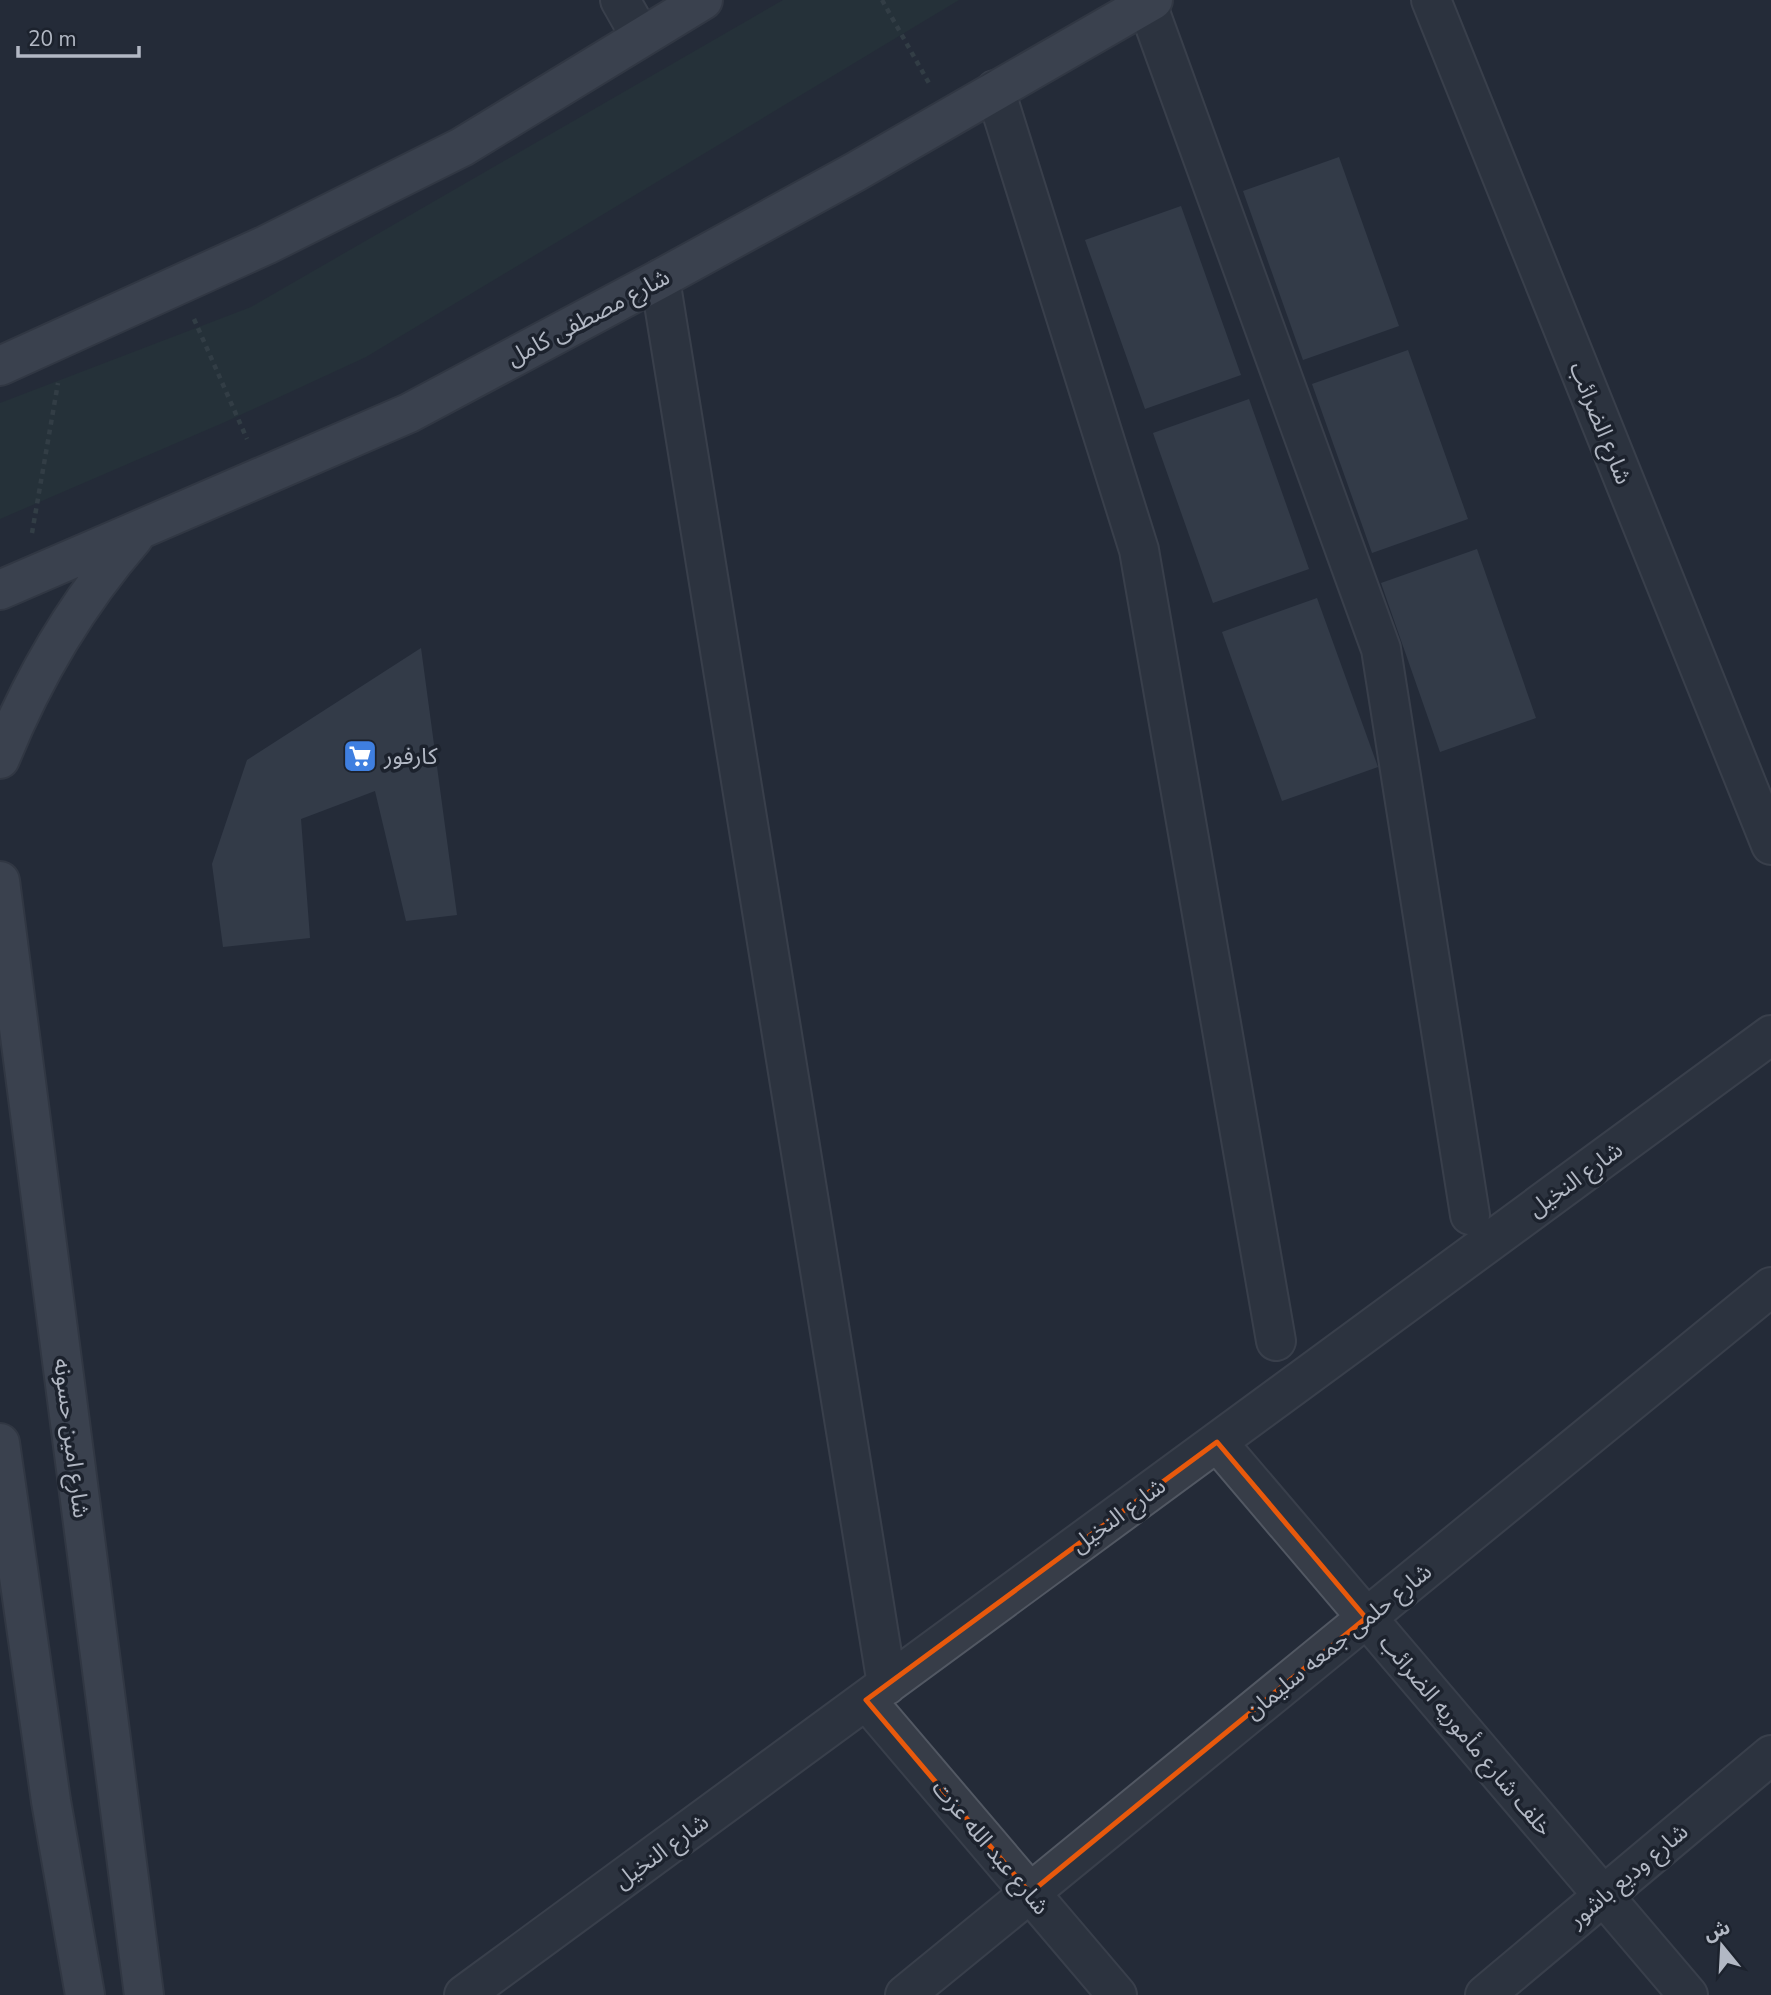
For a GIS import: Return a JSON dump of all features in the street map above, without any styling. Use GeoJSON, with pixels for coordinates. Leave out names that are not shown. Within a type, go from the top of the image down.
{"type":"FeatureCollection","features":[{"type":"Feature","properties":{"kind":"main road"},"geometry":{"type":"LineString","coordinates":[[0,366],[179,286],[462,147],[703,0]]}},
{"type":"Feature","properties":{"kind":"main road","name":"شارع مصطفى كامل"},"geometry":{"type":"LineString","coordinates":[[12,585],[409,412],[660,279],[1150,2]]}},
{"type":"Feature","properties":{"kind":"main road"},"geometry":{"type":"LineString","coordinates":[[0,759],[42,667],[65,628],[103,572],[140,529]]}},
{"type":"Feature","properties":{"kind":"main road","name":"شارع امين حسونه"},"geometry":{"type":"LineString","coordinates":[[0,881],[144,1995]]}},
{"type":"Feature","properties":{"kind":"main road"},"geometry":{"type":"LineString","coordinates":[[0,1444],[51,1801],[85,1995]]}},
{"type":"Feature","properties":{"kind":"street"},"geometry":{"type":"LineString","coordinates":[[620,0],[641,37]]}},
{"type":"Feature","properties":{"kind":"street","name":"شارع الضرائب"},"geometry":{"type":"LineString","coordinates":[[1430,0],[1771,845]]}},
{"type":"Feature","properties":{"kind":"street"},"geometry":{"type":"LineString","coordinates":[[1150,2],[1381,649],[1470,1215]]}},
{"type":"Feature","properties":{"kind":"street"},"geometry":{"type":"LineString","coordinates":[[995,90],[1139,550],[1276,1341]]}},
{"type":"Feature","properties":{"kind":"street"},"geometry":{"type":"LineString","coordinates":[[660,279],[877,1692]]}},
{"type":"Feature","properties":{"kind":"street","name":"شارع النخيل"},"geometry":{"type":"LineString","coordinates":[[464,1995],[1771,1035]]}},
{"type":"Feature","properties":{"kind":"street","name":"شارع حلمى جمعه سليمان"},"geometry":{"type":"LineString","coordinates":[[905,1995],[1771,1287]]}},
{"type":"Feature","properties":{"kind":"street","name":"خلف شارع مأموريه الضرائب"},"geometry":{"type":"LineString","coordinates":[[1217,1442],[1688,1995]]}},
{"type":"Feature","properties":{"kind":"street","name":"شارع عبد الله عزت"},"geometry":{"type":"LineString","coordinates":[[877,1692],[1030,1893],[1117,1995]]}},
{"type":"Feature","properties":{"kind":"street","name":"شارع وديع باشور"},"geometry":{"type":"LineString","coordinates":[[1485,1995],[1771,1755]]}},
{"type":"Feature","properties":{"kind":"path"},"geometry":{"type":"LineString","coordinates":[[882,0],[948,118]]}},
{"type":"Feature","properties":{"kind":"path"},"geometry":{"type":"LineString","coordinates":[[179,286],[264,476]]}},
{"type":"Feature","properties":{"kind":"path"},"geometry":{"type":"LineString","coordinates":[[12,585],[66,337]]}},
{"type":"Feature","properties":{"kind":"highlighted area"},"geometry":{"type":"Polygon","coordinates":[[[1217,1442],[1366,1618],[1030,1893],[866,1700],[1217,1442]]]}},
{"type":"Feature","properties":{"kind":"shaded area"},"geometry":{"type":"Polygon","coordinates":[[[783,0],[959,0],[366,357],[225,422],[0,519],[0,403],[251,307],[783,0]]]}},
{"type":"Feature","properties":{"kind":"building"},"geometry":{"type":"Polygon","coordinates":[[[1339,157],[1399,326],[1303,360],[1243,191],[1339,157]]]}},
{"type":"Feature","properties":{"kind":"building"},"geometry":{"type":"Polygon","coordinates":[[[1181,206],[1241,375],[1145,409],[1085,240],[1181,206]]]}},
{"type":"Feature","properties":{"kind":"building"},"geometry":{"type":"Polygon","coordinates":[[[1408,350],[1468,519],[1372,553],[1312,384],[1408,350]]]}},
{"type":"Feature","properties":{"kind":"building"},"geometry":{"type":"Polygon","coordinates":[[[1249,399],[1309,569],[1213,603],[1153,433],[1249,399]]]}},
{"type":"Feature","properties":{"kind":"building"},"geometry":{"type":"Polygon","coordinates":[[[1477,549],[1536,718],[1440,752],[1381,583],[1477,549]]]}},
{"type":"Feature","properties":{"kind":"building"},"geometry":{"type":"Polygon","coordinates":[[[1317,598],[1378,767],[1282,801],[1222,632],[1317,598]]]}},
{"type":"Feature","properties":{"kind":"building"},"geometry":{"type":"Polygon","coordinates":[[[421,648],[457,915],[406,921],[375,791],[301,819],[310,938],[223,947],[212,864],[247,760],[421,648]]]}},
{"type":"Feature","properties":{"kind":"place","name":"كارفور"},"geometry":{"type":"Point","coordinates":[360,756]}}]}
